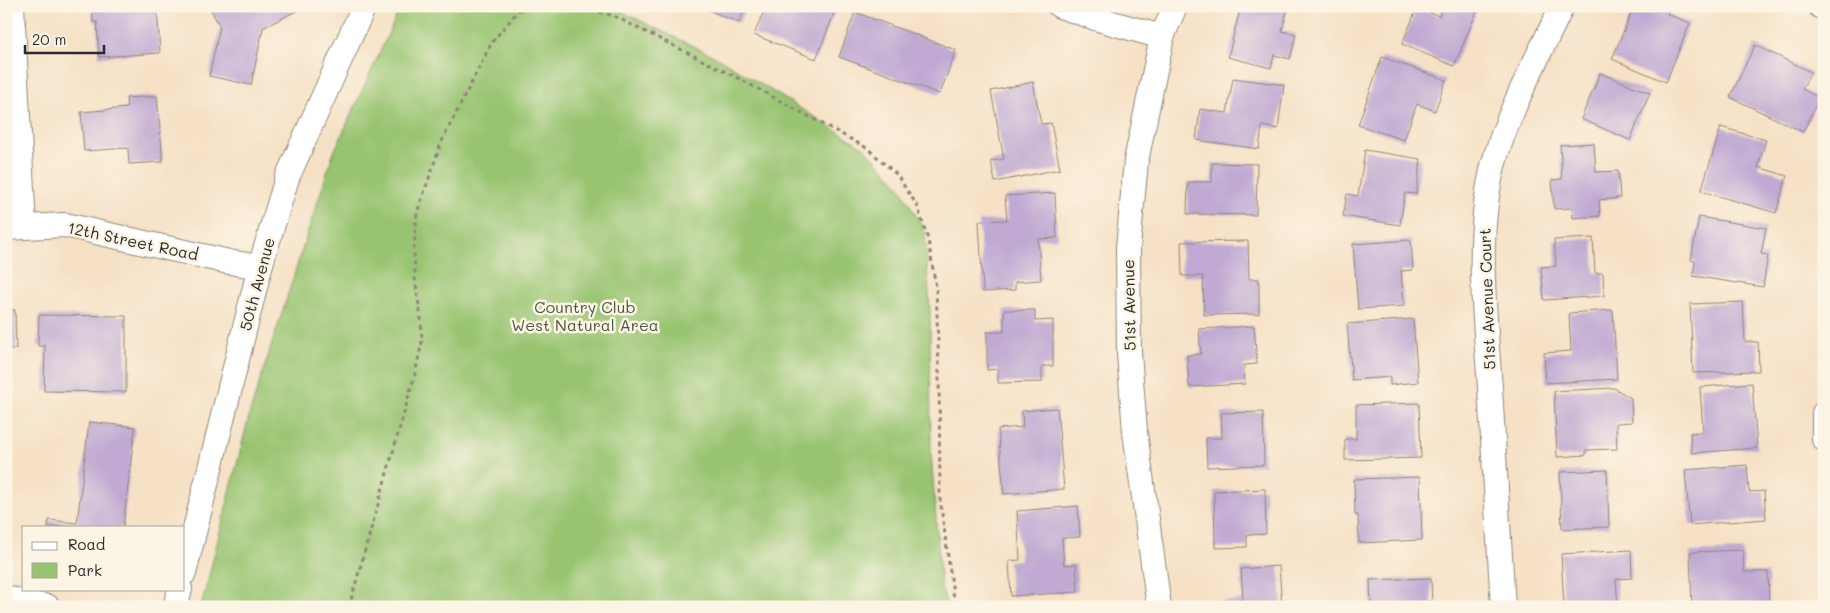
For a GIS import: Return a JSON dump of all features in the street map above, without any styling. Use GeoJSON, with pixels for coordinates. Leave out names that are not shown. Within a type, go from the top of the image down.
{"type":"FeatureCollection","features":[{"type":"Feature","properties":{"kind":"street"},"geometry":{"type":"LineString","coordinates":[[12,6],[15,227]]}},
{"type":"Feature","properties":{"kind":"street","name":"50th Avenue"},"geometry":{"type":"LineString","coordinates":[[185,569],[260,268],[287,178],[364,6]]}},
{"type":"Feature","properties":{"kind":"street"},"geometry":{"type":"LineString","coordinates":[[1060,6],[1098,20],[1162,37]]}},
{"type":"Feature","properties":{"kind":"street","name":"51st Avenue"},"geometry":{"type":"LineString","coordinates":[[1159,607],[1135,432],[1129,353],[1128,248],[1136,161],[1162,37],[1175,6]]}},
{"type":"Feature","properties":{"kind":"street","name":"51st Avenue Court"},"geometry":{"type":"LineString","coordinates":[[1502,607],[1495,460],[1482,270],[1483,224],[1493,166],[1509,120],[1562,6]]}},
{"type":"Feature","properties":{"kind":"street"},"geometry":{"type":"LineString","coordinates":[[1820,6],[1824,8]]}},
{"type":"Feature","properties":{"kind":"street","name":"12th Street Road"},"geometry":{"type":"LineString","coordinates":[[15,227],[65,225],[260,268]]}},
{"type":"Feature","properties":{"kind":"street"},"geometry":{"type":"LineString","coordinates":[[1824,413],[1824,439]]}},
{"type":"Feature","properties":{"kind":"street"},"geometry":{"type":"LineString","coordinates":[[175,607],[180,590]]}},
{"type":"Feature","properties":{"kind":"street"},"geometry":{"type":"LineString","coordinates":[[6,598],[48,607]]}},
{"type":"Feature","properties":{"kind":"path"},"geometry":{"type":"LineString","coordinates":[[514,6],[519,10]]}},
{"type":"Feature","properties":{"kind":"path"},"geometry":{"type":"LineString","coordinates":[[349,607],[413,383],[422,342],[422,318],[415,278],[414,248],[417,213],[441,143],[492,42],[519,10],[533,6]]}},
{"type":"Feature","properties":{"kind":"path"},"geometry":{"type":"LineString","coordinates":[[576,6],[614,16],[736,77],[867,148],[896,174],[917,205],[928,239],[936,287],[940,498],[955,607]]}},
{"type":"Feature","properties":{"kind":"green space","name":"Country Club West Natural Area"},"geometry":{"type":"Polygon","coordinates":[[[401,6],[610,6],[720,59],[865,148],[899,185],[925,232],[930,310],[931,452],[941,587],[948,607],[201,607],[250,412],[333,154],[401,6]]]}},
{"type":"Feature","properties":{"kind":"building"},"geometry":{"type":"Polygon","coordinates":[[[92,6],[157,6],[160,53],[99,57],[97,22],[93,22],[92,6]]]}},
{"type":"Feature","properties":{"kind":"building"},"geometry":{"type":"Polygon","coordinates":[[[209,6],[301,6],[302,8],[263,28],[251,85],[209,76],[220,27],[209,6]]]}},
{"type":"Feature","properties":{"kind":"building"},"geometry":{"type":"Polygon","coordinates":[[[699,6],[746,6],[739,23],[699,6]]]}},
{"type":"Feature","properties":{"kind":"building"},"geometry":{"type":"Polygon","coordinates":[[[766,6],[837,6],[816,59],[754,35],[766,6]]]}},
{"type":"Feature","properties":{"kind":"building"},"geometry":{"type":"Polygon","coordinates":[[[1241,6],[1279,6],[1288,8],[1282,31],[1296,34],[1290,59],[1274,55],[1271,68],[1228,57],[1241,6]]]}},
{"type":"Feature","properties":{"kind":"building"},"geometry":{"type":"Polygon","coordinates":[[[1443,6],[1468,6],[1477,11],[1454,66],[1402,44],[1417,8],[1439,16],[1443,6]]]}},
{"type":"Feature","properties":{"kind":"building"},"geometry":{"type":"Polygon","coordinates":[[[1634,6],[1670,6],[1667,14],[1690,23],[1666,82],[1612,59],[1634,6]]]}},
{"type":"Feature","properties":{"kind":"building"},"geometry":{"type":"Polygon","coordinates":[[[855,12],[956,50],[940,94],[839,57],[855,12]]]}},
{"type":"Feature","properties":{"kind":"building"},"geometry":{"type":"Polygon","coordinates":[[[1755,45],[1811,72],[1802,89],[1819,98],[1803,132],[1730,97],[1755,45]]]}},
{"type":"Feature","properties":{"kind":"building"},"geometry":{"type":"Polygon","coordinates":[[[1382,57],[1446,80],[1435,111],[1417,104],[1404,140],[1358,125],[1382,57]]]}},
{"type":"Feature","properties":{"kind":"building"},"geometry":{"type":"Polygon","coordinates":[[[1600,73],[1650,93],[1630,140],[1581,119],[1600,73]]]}},
{"type":"Feature","properties":{"kind":"building"},"geometry":{"type":"Polygon","coordinates":[[[1233,78],[1284,85],[1278,129],[1262,126],[1259,149],[1196,140],[1200,109],[1227,113],[1233,78]]]}},
{"type":"Feature","properties":{"kind":"building"},"geometry":{"type":"Polygon","coordinates":[[[1033,82],[1041,124],[1051,123],[1060,169],[995,182],[991,161],[1004,159],[991,91],[1033,82]]]}},
{"type":"Feature","properties":{"kind":"building"},"geometry":{"type":"Polygon","coordinates":[[[157,96],[163,162],[129,164],[128,148],[84,151],[81,112],[127,108],[126,98],[157,96]]]}},
{"type":"Feature","properties":{"kind":"building"},"geometry":{"type":"Polygon","coordinates":[[[1721,127],[1766,140],[1758,167],[1787,176],[1776,213],[1701,191],[1721,127]]]}},
{"type":"Feature","properties":{"kind":"building"},"geometry":{"type":"Polygon","coordinates":[[[1594,143],[1596,172],[1618,171],[1620,198],[1599,200],[1600,216],[1573,218],[1572,208],[1554,209],[1552,180],[1562,179],[1560,145],[1594,143]]]}},
{"type":"Feature","properties":{"kind":"building"},"geometry":{"type":"Polygon","coordinates":[[[1365,150],[1421,159],[1416,194],[1405,193],[1400,225],[1343,216],[1347,194],[1358,196],[1365,150]]]}},
{"type":"Feature","properties":{"kind":"building"},"geometry":{"type":"Polygon","coordinates":[[[1212,163],[1257,164],[1256,215],[1187,214],[1188,182],[1212,182],[1212,163]]]}},
{"type":"Feature","properties":{"kind":"building"},"geometry":{"type":"Polygon","coordinates":[[[1055,193],[1057,238],[1038,239],[1041,280],[1015,282],[1015,290],[983,292],[979,221],[1007,220],[1005,196],[1055,193]]]}},
{"type":"Feature","properties":{"kind":"building"},"geometry":{"type":"Polygon","coordinates":[[[1699,217],[1766,228],[1761,254],[1768,255],[1763,287],[1693,276],[1695,261],[1691,260],[1699,217]]]}},
{"type":"Feature","properties":{"kind":"building"},"geometry":{"type":"Polygon","coordinates":[[[1593,238],[1595,273],[1603,273],[1604,296],[1544,300],[1541,267],[1556,266],[1554,240],[1593,238]]]}},
{"type":"Feature","properties":{"kind":"building"},"geometry":{"type":"Polygon","coordinates":[[[1411,240],[1413,270],[1401,271],[1404,306],[1358,309],[1353,244],[1411,240]]]}},
{"type":"Feature","properties":{"kind":"building"},"geometry":{"type":"Polygon","coordinates":[[[1248,241],[1249,279],[1259,279],[1259,314],[1204,315],[1203,276],[1182,276],[1181,242],[1248,241]]]}},
{"type":"Feature","properties":{"kind":"building"},"geometry":{"type":"Polygon","coordinates":[[[1743,302],[1745,342],[1758,342],[1759,371],[1693,373],[1690,304],[1743,302]]]}},
{"type":"Feature","properties":{"kind":"building"},"geometry":{"type":"Polygon","coordinates":[[[6,310],[15,310],[16,349],[6,349],[6,310]]]}},
{"type":"Feature","properties":{"kind":"building"},"geometry":{"type":"Polygon","coordinates":[[[1004,310],[1035,310],[1035,321],[1053,320],[1053,366],[1042,366],[1042,382],[998,383],[998,369],[987,370],[987,332],[1004,332],[1004,310]]]}},
{"type":"Feature","properties":{"kind":"building"},"geometry":{"type":"Polygon","coordinates":[[[1613,310],[1617,379],[1546,383],[1544,353],[1571,351],[1569,313],[1613,310]]]}},
{"type":"Feature","properties":{"kind":"building"},"geometry":{"type":"Polygon","coordinates":[[[39,315],[126,316],[126,392],[44,391],[45,346],[38,346],[39,315]]]}},
{"type":"Feature","properties":{"kind":"building"},"geometry":{"type":"Polygon","coordinates":[[[1413,319],[1418,382],[1390,385],[1390,377],[1352,380],[1347,324],[1413,319]]]}},
{"type":"Feature","properties":{"kind":"building"},"geometry":{"type":"Polygon","coordinates":[[[1254,326],[1257,364],[1244,365],[1245,384],[1189,387],[1187,355],[1201,354],[1199,329],[1254,326]]]}},
{"type":"Feature","properties":{"kind":"building"},"geometry":{"type":"Polygon","coordinates":[[[1752,383],[1757,448],[1692,453],[1690,433],[1703,432],[1700,387],[1752,383]]]}},
{"type":"Feature","properties":{"kind":"building"},"geometry":{"type":"Polygon","coordinates":[[[1614,388],[1631,398],[1632,422],[1616,423],[1617,449],[1586,450],[1586,455],[1557,457],[1554,391],[1614,388]]]}},
{"type":"Feature","properties":{"kind":"building"},"geometry":{"type":"Polygon","coordinates":[[[1419,403],[1421,458],[1345,460],[1345,439],[1356,439],[1356,405],[1419,403]]]}},
{"type":"Feature","properties":{"kind":"building"},"geometry":{"type":"Polygon","coordinates":[[[1057,408],[1064,489],[1004,494],[998,429],[1023,427],[1022,411],[1057,408]]]}},
{"type":"Feature","properties":{"kind":"building"},"geometry":{"type":"Polygon","coordinates":[[[1263,412],[1264,465],[1207,467],[1206,438],[1222,438],[1221,413],[1263,412]]]}},
{"type":"Feature","properties":{"kind":"building"},"geometry":{"type":"Polygon","coordinates":[[[89,422],[135,427],[123,526],[48,526],[49,520],[77,523],[89,422]]]}},
{"type":"Feature","properties":{"kind":"building"},"geometry":{"type":"Polygon","coordinates":[[[1747,465],[1749,492],[1764,491],[1766,519],[1690,525],[1685,470],[1747,465]]]}},
{"type":"Feature","properties":{"kind":"building"},"geometry":{"type":"Polygon","coordinates":[[[1607,470],[1609,527],[1562,529],[1560,472],[1607,470]]]}},
{"type":"Feature","properties":{"kind":"building"},"geometry":{"type":"Polygon","coordinates":[[[1420,477],[1422,540],[1359,543],[1358,515],[1355,515],[1354,479],[1420,477]]]}},
{"type":"Feature","properties":{"kind":"building"},"geometry":{"type":"Polygon","coordinates":[[[1265,489],[1266,534],[1247,535],[1247,547],[1215,548],[1214,491],[1265,489]]]}},
{"type":"Feature","properties":{"kind":"building"},"geometry":{"type":"Polygon","coordinates":[[[1078,506],[1080,537],[1062,538],[1064,565],[1076,564],[1078,592],[1011,596],[1009,561],[1020,560],[1017,511],[1078,506]]]}},
{"type":"Feature","properties":{"kind":"building"},"geometry":{"type":"Polygon","coordinates":[[[1631,550],[1632,578],[1616,579],[1618,607],[1564,607],[1561,554],[1631,550]]]}},
{"type":"Feature","properties":{"kind":"building"},"geometry":{"type":"Polygon","coordinates":[[[1743,550],[1744,572],[1768,572],[1769,607],[1692,607],[1690,552],[1743,550]]]}},
{"type":"Feature","properties":{"kind":"building"},"geometry":{"type":"Polygon","coordinates":[[[1279,566],[1282,607],[1219,607],[1219,602],[1243,600],[1241,569],[1279,566]]]}},
{"type":"Feature","properties":{"kind":"building"},"geometry":{"type":"Polygon","coordinates":[[[1431,578],[1432,607],[1371,607],[1370,580],[1431,578]]]}}]}
